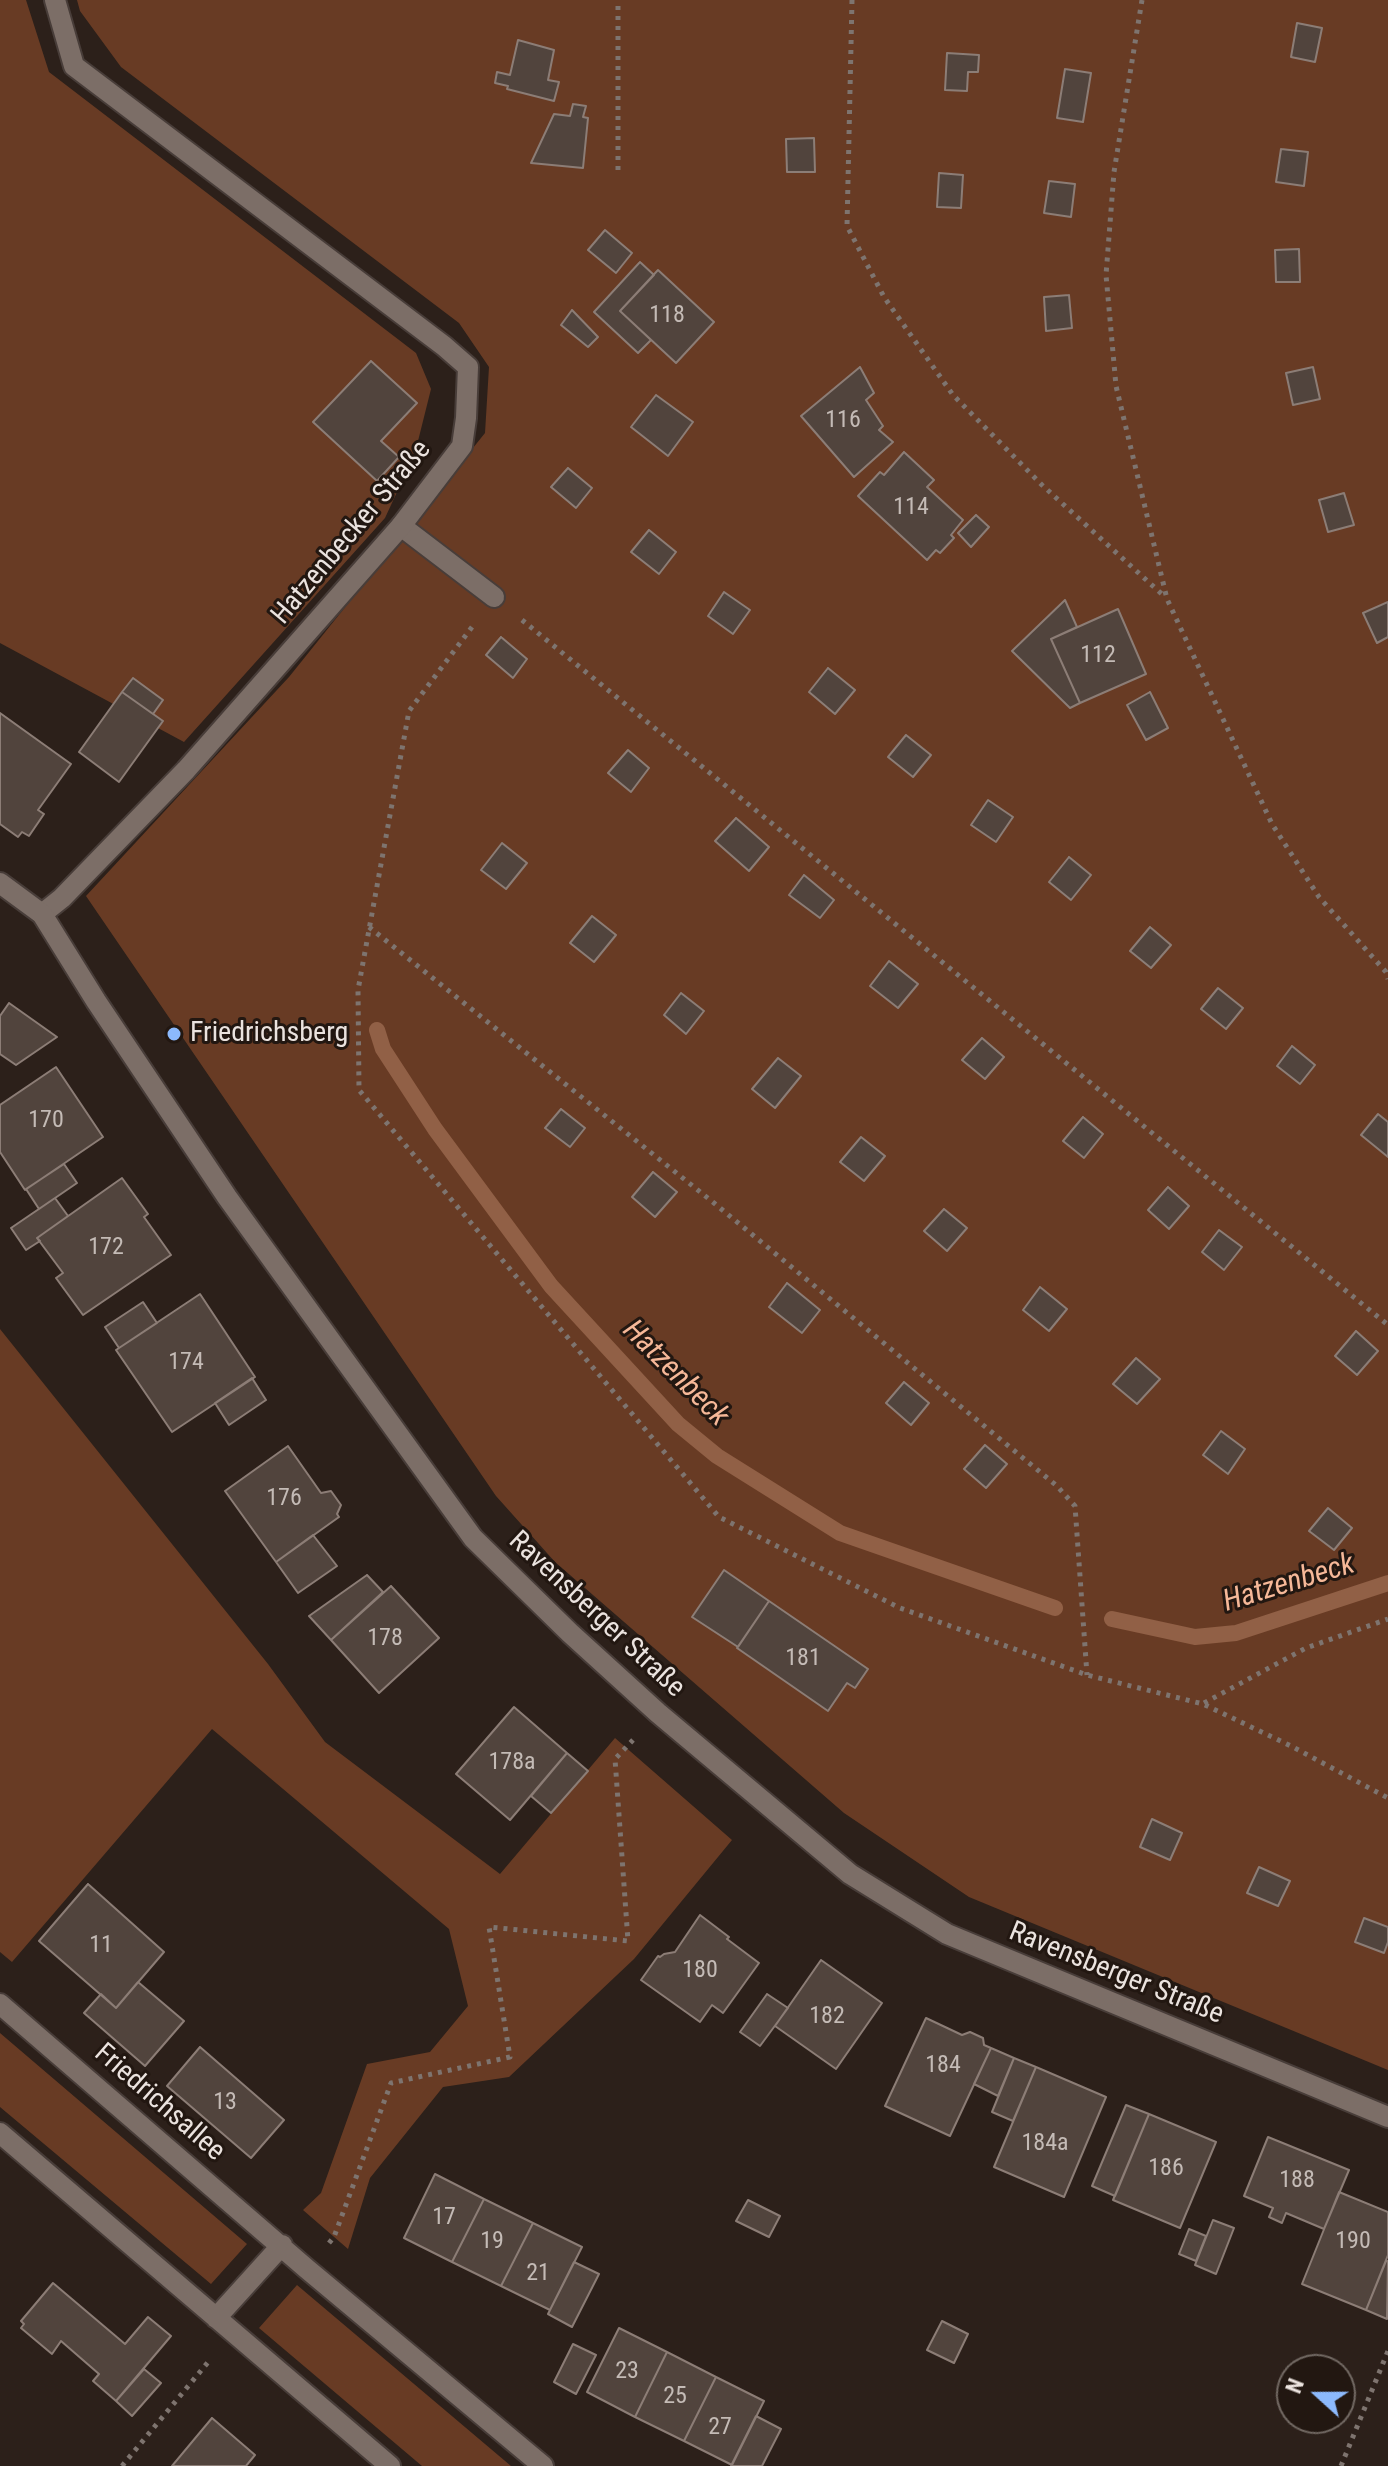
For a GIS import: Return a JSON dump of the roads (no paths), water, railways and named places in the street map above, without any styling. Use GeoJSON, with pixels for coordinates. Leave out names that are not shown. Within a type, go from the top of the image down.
{"type":"FeatureCollection","features":[{"type":"Feature","properties":{"kind":"street","name":"Hatzenbecker Straße"},"geometry":{"type":"LineString","coordinates":[[42,914],[62,898],[186,770],[401,526],[462,446],[468,367],[74,66],[55,0]]}},
{"type":"Feature","properties":{"kind":"street"},"geometry":{"type":"LineString","coordinates":[[401,526],[494,597]]}},
{"type":"Feature","properties":{"kind":"street","name":"Ravensberger Straße"},"geometry":{"type":"LineString","coordinates":[[0,883],[42,914],[96,1001],[227,1197],[473,1538],[658,1713],[850,1874],[947,1934],[1388,2117]]}},
{"type":"Feature","properties":{"kind":"street","name":"Friedrichsallee"},"geometry":{"type":"LineString","coordinates":[[0,2004],[307,2269],[543,2466]]}},
{"type":"Feature","properties":{"kind":"street"},"geometry":{"type":"LineString","coordinates":[[0,2133],[390,2466]]}},
{"type":"Feature","properties":{"kind":"street"},"geometry":{"type":"LineString","coordinates":[[216,2318],[282,2245]]}},
{"type":"Feature","properties":{"kind":"waterway","name":"Hatzenbeck"},"geometry":{"type":"LineString","coordinates":[[377,1030],[383,1049],[435,1129],[551,1286],[678,1424],[717,1456],[840,1533],[1055,1608]]}},
{"type":"Feature","properties":{"kind":"waterway","name":"Hatzenbeck"},"geometry":{"type":"LineString","coordinates":[[1112,1619],[1195,1637],[1236,1633],[1388,1583]]}},
{"type":"Feature","properties":{"kind":"place","name":"Friedrichsberg"},"geometry":{"type":"Point","coordinates":[174,1034]}}]}
